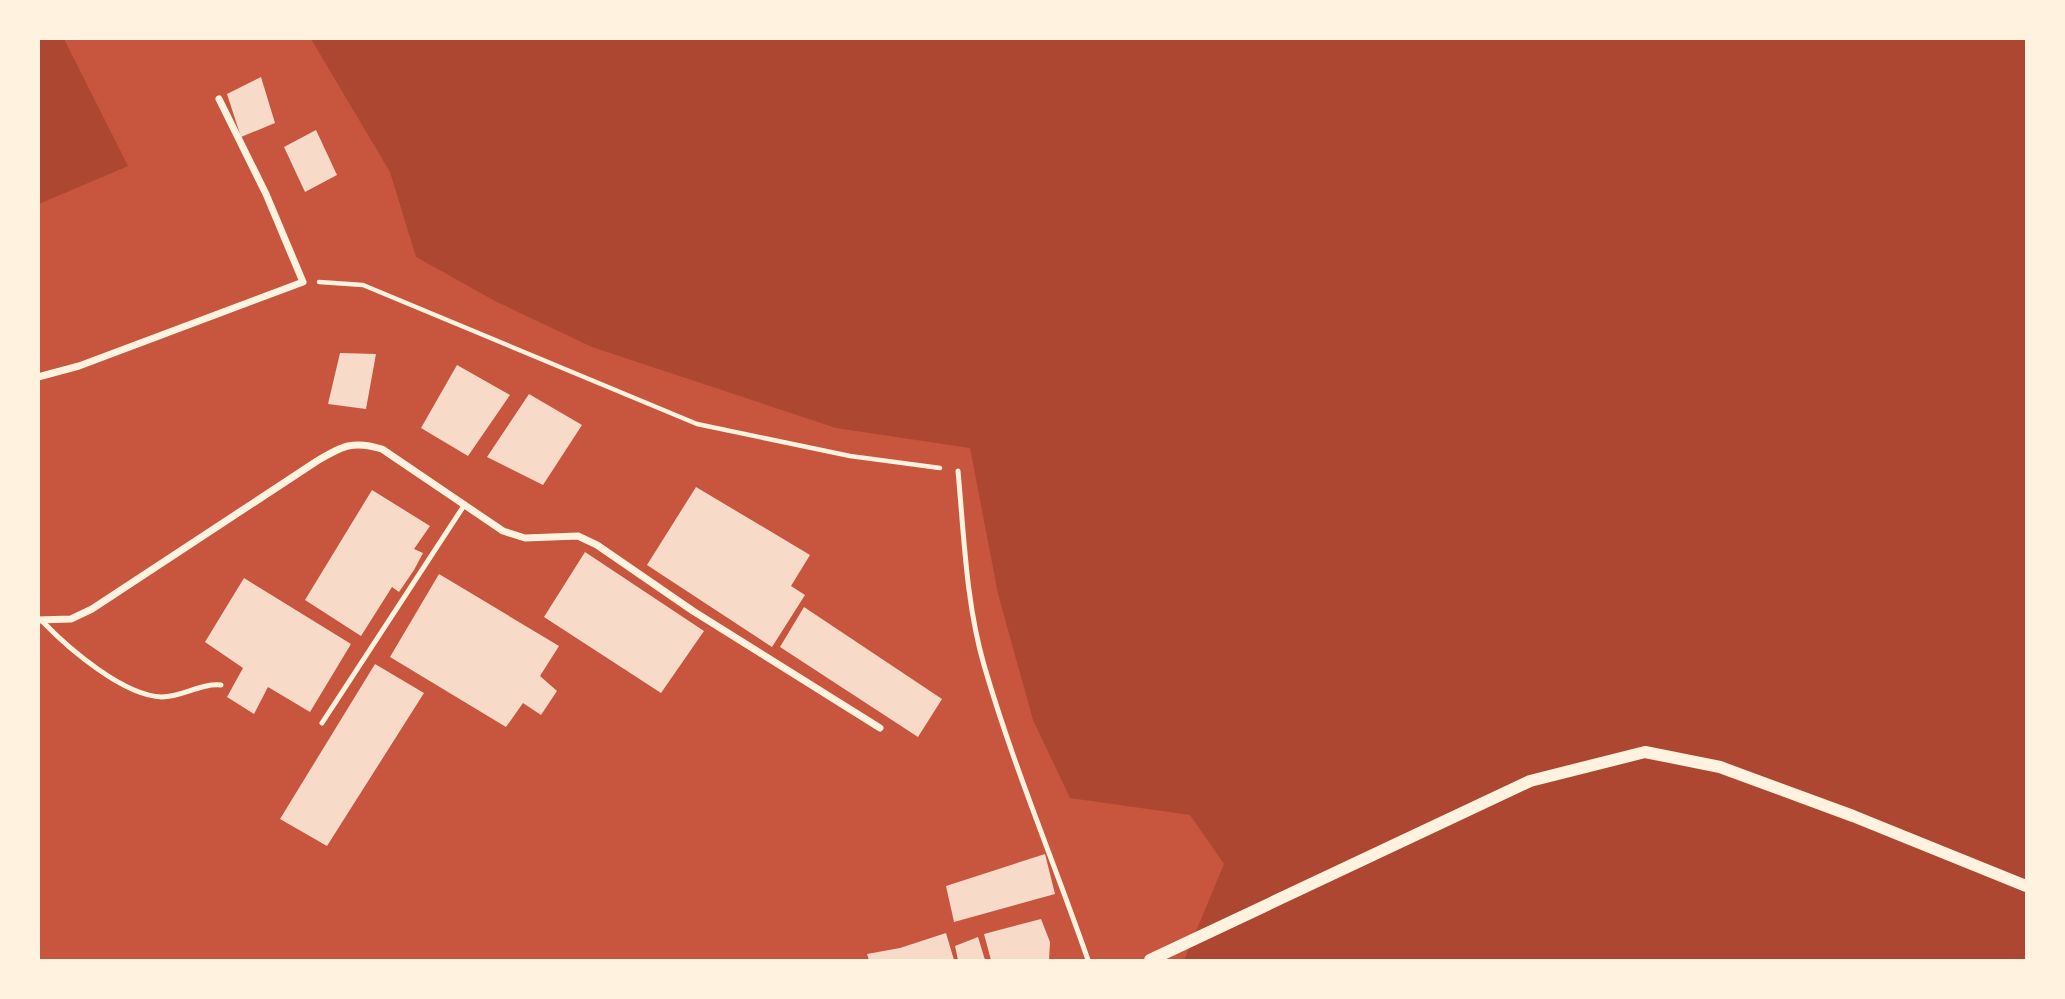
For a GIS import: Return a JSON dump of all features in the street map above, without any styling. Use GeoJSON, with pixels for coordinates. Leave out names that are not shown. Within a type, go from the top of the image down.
{"type":"FeatureCollection","features":[{"type":"Feature","properties":{"kind":"street"},"geometry":{"type":"LineString","coordinates":[[38,377],[79,366],[303,282],[283,230],[219,99]]}},
{"type":"Feature","properties":{"kind":"street"},"geometry":{"type":"LineString","coordinates":[[41,621],[71,619],[92,609],[317,461],[353,443],[382,449],[503,531],[525,538],[578,536],[597,545],[693,611],[880,727]]}},
{"type":"Feature","properties":{"kind":"street"},"geometry":{"type":"LineString","coordinates":[[1150,961],[1530,781],[1645,752],[1720,767],[1853,816],[2026,887]]}},
{"type":"Feature","properties":{"kind":"lane"},"geometry":{"type":"LineString","coordinates":[[958,471],[969,590],[983,663],[1088,961]]}},
{"type":"Feature","properties":{"kind":"lane"},"geometry":{"type":"LineString","coordinates":[[322,723],[465,504]]}},
{"type":"Feature","properties":{"kind":"lane"},"geometry":{"type":"LineString","coordinates":[[41,621],[70,650],[125,685],[163,697],[212,684],[221,685]]}},
{"type":"Feature","properties":{"kind":"path"},"geometry":{"type":"LineString","coordinates":[[303,282],[337,281],[363,285],[697,424],[850,456],[958,471]]}},
{"type":"Feature","properties":{"kind":"shaded area"},"geometry":{"type":"Polygon","coordinates":[[[39,38],[64,39],[128,166],[39,204],[39,38]]]}},
{"type":"Feature","properties":{"kind":"shaded area"},"geometry":{"type":"Polygon","coordinates":[[[311,39],[2026,39],[2026,960],[1184,960],[1224,864],[1190,815],[1070,798],[1033,720],[998,594],[970,448],[836,428],[592,347],[495,301],[416,257],[390,172],[311,39]]]}},
{"type":"Feature","properties":{"kind":"building"},"geometry":{"type":"Polygon","coordinates":[[[261,77],[275,123],[241,137],[227,94],[261,77]]]}},
{"type":"Feature","properties":{"kind":"building"},"geometry":{"type":"Polygon","coordinates":[[[316,130],[337,175],[305,192],[284,147],[316,130]]]}},
{"type":"Feature","properties":{"kind":"building"},"geometry":{"type":"Polygon","coordinates":[[[340,353],[376,354],[366,409],[328,404],[340,353]]]}},
{"type":"Feature","properties":{"kind":"building"},"geometry":{"type":"Polygon","coordinates":[[[457,365],[510,395],[468,456],[421,428],[457,365]]]}},
{"type":"Feature","properties":{"kind":"building"},"geometry":{"type":"Polygon","coordinates":[[[529,394],[582,425],[543,485],[487,457],[529,394]]]}},
{"type":"Feature","properties":{"kind":"building"},"geometry":{"type":"Polygon","coordinates":[[[696,487],[810,555],[791,586],[805,595],[772,647],[647,565],[696,487]]]}},
{"type":"Feature","properties":{"kind":"building"},"geometry":{"type":"Polygon","coordinates":[[[372,490],[430,526],[414,549],[423,553],[414,570],[399,592],[392,587],[361,636],[305,600],[372,490]]]}},
{"type":"Feature","properties":{"kind":"building"},"geometry":{"type":"Polygon","coordinates":[[[585,552],[704,631],[661,693],[544,617],[585,552]]]}},
{"type":"Feature","properties":{"kind":"building"},"geometry":{"type":"Polygon","coordinates":[[[439,574],[559,646],[540,676],[557,691],[541,715],[523,703],[506,727],[390,657],[439,574]]]}},
{"type":"Feature","properties":{"kind":"building"},"geometry":{"type":"Polygon","coordinates":[[[244,578],[351,644],[310,712],[268,687],[254,714],[227,697],[243,668],[205,642],[244,578]]]}},
{"type":"Feature","properties":{"kind":"building"},"geometry":{"type":"Polygon","coordinates":[[[804,607],[942,699],[918,737],[780,647],[804,607]]]}},
{"type":"Feature","properties":{"kind":"building"},"geometry":{"type":"Polygon","coordinates":[[[375,664],[424,693],[327,846],[280,819],[375,664]]]}},
{"type":"Feature","properties":{"kind":"building"},"geometry":{"type":"Polygon","coordinates":[[[1045,854],[1055,894],[954,922],[946,886],[1045,854]]]}},
{"type":"Feature","properties":{"kind":"building"},"geometry":{"type":"Polygon","coordinates":[[[1041,919],[1050,942],[1049,960],[991,960],[984,934],[1041,919]]]}},
{"type":"Feature","properties":{"kind":"building"},"geometry":{"type":"Polygon","coordinates":[[[946,933],[954,960],[869,960],[867,954],[900,948],[946,933]]]}},
{"type":"Feature","properties":{"kind":"building"},"geometry":{"type":"Polygon","coordinates":[[[978,937],[985,960],[958,960],[955,946],[978,937]]]}}]}
